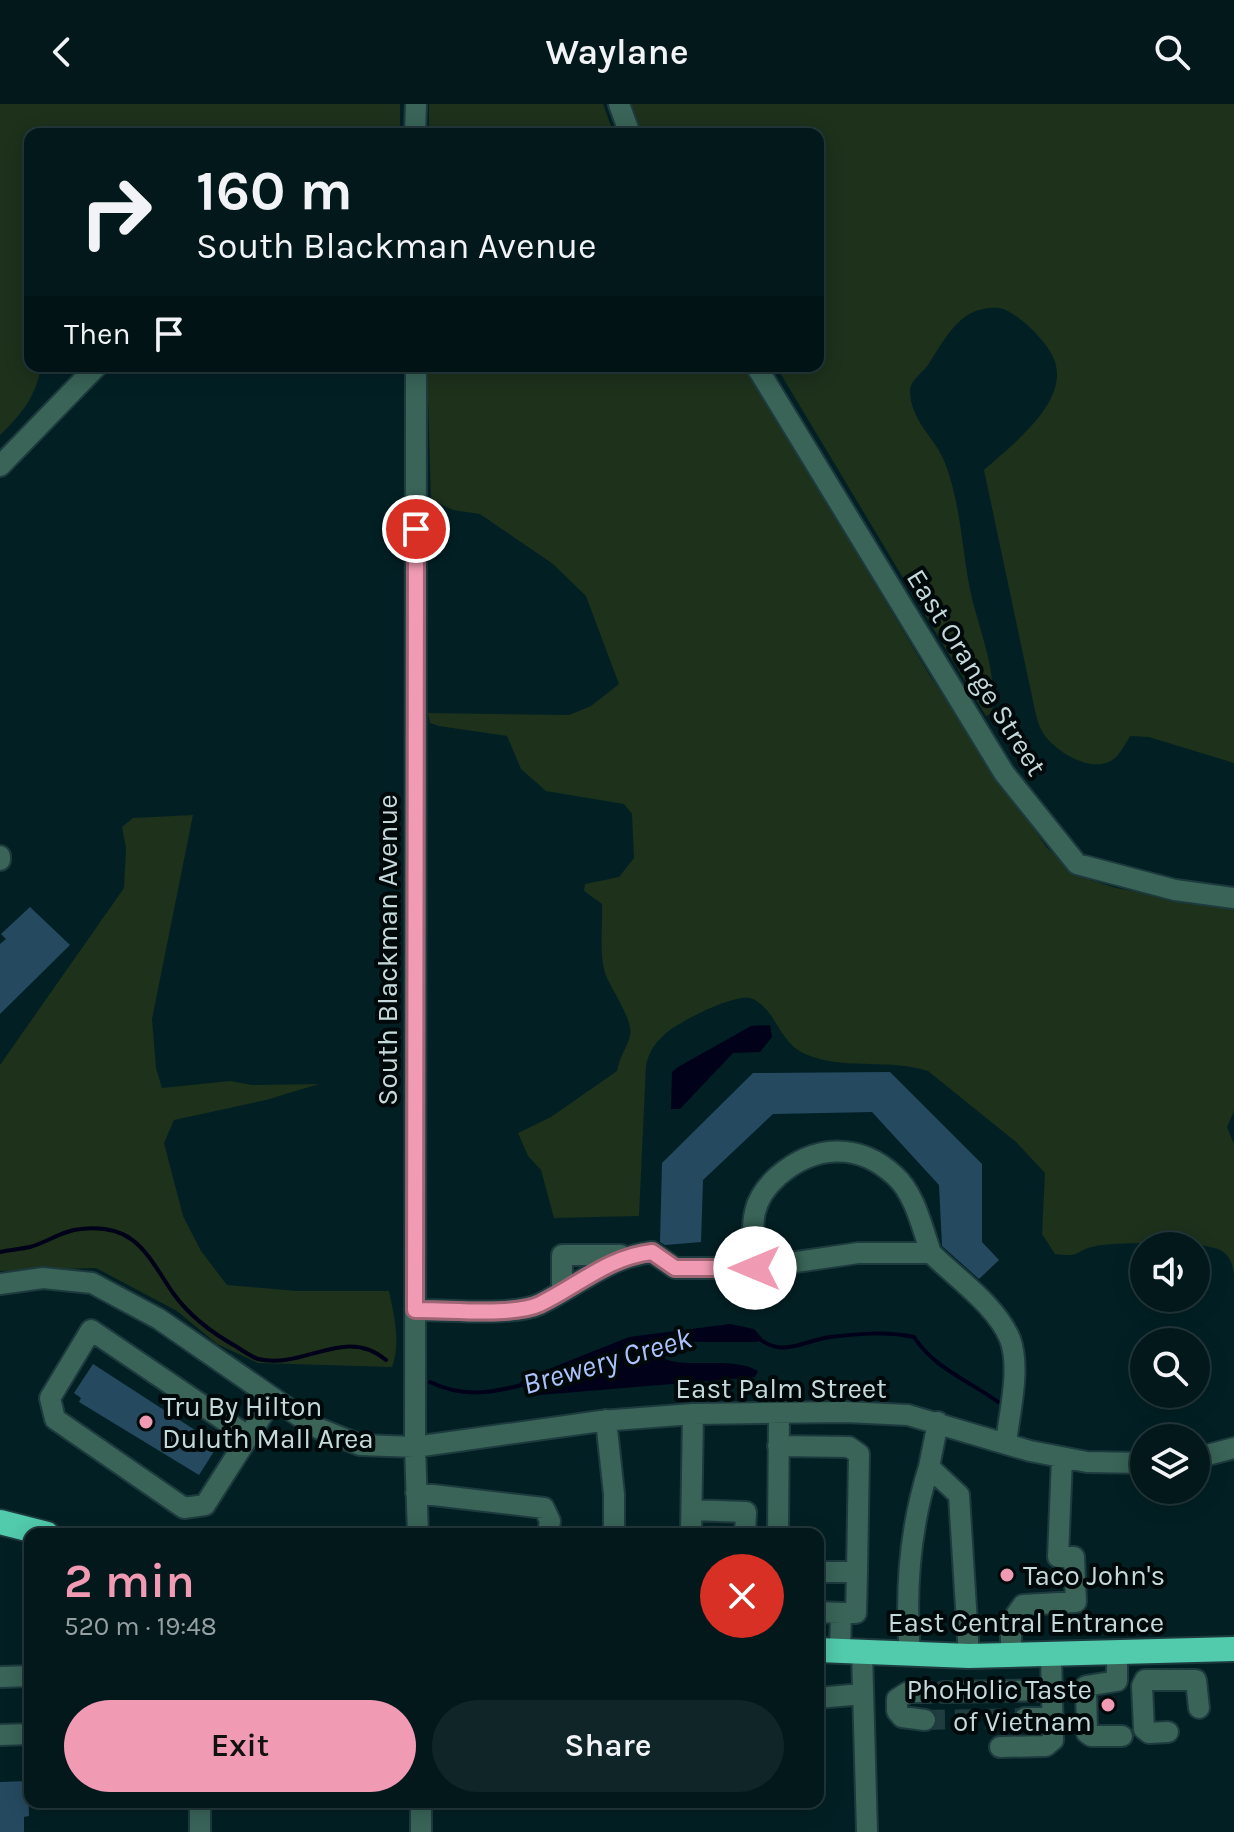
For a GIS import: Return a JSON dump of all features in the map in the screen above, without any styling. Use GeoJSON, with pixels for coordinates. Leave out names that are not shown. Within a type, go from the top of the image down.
{"type":"FeatureCollection","features":[{"type":"Feature","properties":{"kind":"highway"},"geometry":{"type":"LineString","coordinates":[[0,1522],[24,1528]]}},
{"type":"Feature","properties":{"kind":"highway"},"geometry":{"type":"LineString","coordinates":[[0,1535],[24,1537]]}},
{"type":"Feature","properties":{"kind":"highway","name":"East Central Entrance"},"geometry":{"type":"LineString","coordinates":[[840,1651],[969,1656],[1234,1649]]}},
{"type":"Feature","properties":{"kind":"street"},"geometry":{"type":"LineString","coordinates":[[415,128],[416,104]]}},
{"type":"Feature","properties":{"kind":"street"},"geometry":{"type":"LineString","coordinates":[[619,104],[628,128]]}},
{"type":"Feature","properties":{"kind":"street"},"geometry":{"type":"LineString","coordinates":[[0,466],[91,372]]}},
{"type":"Feature","properties":{"kind":"street","name":"South Blackman Avenue"},"geometry":{"type":"LineString","coordinates":[[416,372],[415,1447],[418,1528]]}},
{"type":"Feature","properties":{"kind":"street","name":"East Orange Street"},"geometry":{"type":"LineString","coordinates":[[760,372],[1004,773],[1077,864],[1175,890],[1234,898]]}},
{"type":"Feature","properties":{"kind":"street"},"geometry":{"type":"LineString","coordinates":[[755,1268],[755,1211],[768,1185],[796,1161],[832,1149],[867,1155],[897,1177],[915,1207],[931,1253],[994,1315],[1010,1340],[1013,1371],[1006,1444]]}},
{"type":"Feature","properties":{"kind":"street"},"geometry":{"type":"LineString","coordinates":[[562,1289],[562,1255],[652,1252],[675,1268],[755,1268],[858,1253],[931,1253]]}},
{"type":"Feature","properties":{"kind":"street"},"geometry":{"type":"LineString","coordinates":[[415,1310],[538,1305],[625,1255]]}},
{"type":"Feature","properties":{"kind":"street","name":"East Palm Street"},"geometry":{"type":"LineString","coordinates":[[0,1284],[43,1278],[92,1283],[159,1319],[315,1427],[360,1445],[415,1447],[606,1420],[693,1414],[908,1415],[1062,1458],[1130,1463]]}},
{"type":"Feature","properties":{"kind":"street"},"geometry":{"type":"LineString","coordinates":[[249,1437],[91,1330],[50,1398],[55,1419],[184,1508],[205,1505],[249,1437],[273,1398]]}},
{"type":"Feature","properties":{"kind":"street"},"geometry":{"type":"LineString","coordinates":[[778,1528],[779,1413]]}},
{"type":"Feature","properties":{"kind":"street"},"geometry":{"type":"LineString","coordinates":[[691,1528],[693,1414]]}},
{"type":"Feature","properties":{"kind":"street"},"geometry":{"type":"LineString","coordinates":[[606,1420],[614,1494],[614,1528]]}},
{"type":"Feature","properties":{"kind":"street"},"geometry":{"type":"LineString","coordinates":[[910,1655],[908,1629],[915,1513],[938,1422]]}},
{"type":"Feature","properties":{"kind":"street"},"geometry":{"type":"LineString","coordinates":[[778,1446],[849,1447],[859,1454],[856,1613],[824,1612]]}},
{"type":"Feature","properties":{"kind":"street"},"geometry":{"type":"LineString","coordinates":[[1210,1454],[1234,1448]]}},
{"type":"Feature","properties":{"kind":"street"},"geometry":{"type":"LineString","coordinates":[[1011,1655],[1011,1622],[1023,1605],[1076,1602],[1074,1557],[1058,1557],[1062,1458]]}},
{"type":"Feature","properties":{"kind":"street"},"geometry":{"type":"LineString","coordinates":[[929,1467],[959,1495],[969,1656]]}},
{"type":"Feature","properties":{"kind":"street"},"geometry":{"type":"LineString","coordinates":[[416,1493],[544,1508],[550,1521],[549,1528]]}},
{"type":"Feature","properties":{"kind":"street"},"geometry":{"type":"LineString","coordinates":[[692,1510],[746,1512],[745,1528]]}},
{"type":"Feature","properties":{"kind":"street"},"geometry":{"type":"LineString","coordinates":[[824,1572],[857,1572]]}},
{"type":"Feature","properties":{"kind":"street"},"geometry":{"type":"LineString","coordinates":[[841,1613],[840,1651],[862,1694],[867,1832]]}},
{"type":"Feature","properties":{"kind":"street"},"geometry":{"type":"LineString","coordinates":[[1167,1652],[1168,1680]]}},
{"type":"Feature","properties":{"kind":"street"},"geometry":{"type":"LineString","coordinates":[[1117,1653],[1117,1681],[1086,1686],[1087,1733],[1091,1736],[1122,1736]]}},
{"type":"Feature","properties":{"kind":"street"},"geometry":{"type":"LineString","coordinates":[[1000,1747],[1051,1743],[1051,1654]]}},
{"type":"Feature","properties":{"kind":"street"},"geometry":{"type":"LineString","coordinates":[[0,1677],[24,1676]]}},
{"type":"Feature","properties":{"kind":"street"},"geometry":{"type":"LineString","coordinates":[[1168,1732],[1149,1733],[1144,1729],[1142,1686],[1145,1680],[1196,1680],[1199,1708]]}},
{"type":"Feature","properties":{"kind":"street"},"geometry":{"type":"LineString","coordinates":[[925,1720],[902,1717],[897,1711],[897,1699],[908,1692],[1052,1690]]}},
{"type":"Feature","properties":{"kind":"street"},"geometry":{"type":"LineString","coordinates":[[824,1697],[862,1694]]}},
{"type":"Feature","properties":{"kind":"street"},"geometry":{"type":"LineString","coordinates":[[1025,1718],[1053,1718]]}},
{"type":"Feature","properties":{"kind":"street"},"geometry":{"type":"LineString","coordinates":[[0,1735],[24,1734]]}},
{"type":"Feature","properties":{"kind":"street"},"geometry":{"type":"LineString","coordinates":[[200,1808],[200,1832]]}},
{"type":"Feature","properties":{"kind":"street"},"geometry":{"type":"LineString","coordinates":[[421,1808],[421,1832]]}},
{"type":"Feature","properties":{"kind":"green space"},"geometry":{"type":"Polygon","coordinates":[[[0,104],[400,104],[400,128],[24,128],[24,372],[40,372],[27,404],[0,435],[0,104]]]}},
{"type":"Feature","properties":{"kind":"green space"},"geometry":{"type":"Polygon","coordinates":[[[429,104],[603,104],[612,128],[429,128],[429,104]]]}},
{"type":"Feature","properties":{"kind":"green space"},"geometry":{"type":"Polygon","coordinates":[[[629,104],[1234,104],[1234,763],[1149,737],[1130,736],[1116,757],[1108,762],[1088,763],[1059,750],[1041,729],[984,470],[1038,419],[1055,387],[1057,371],[1052,355],[1036,334],[1006,310],[985,308],[974,312],[948,334],[910,389],[915,414],[945,463],[955,495],[971,594],[993,683],[992,713],[986,716],[780,372],[824,372],[824,128],[639,128],[629,104]]]}},
{"type":"Feature","properties":{"kind":"green space"},"geometry":{"type":"Polygon","coordinates":[[[427,372],[749,372],[930,676],[1047,848],[1091,880],[1116,888],[1234,908],[1234,1111],[1227,1127],[1234,1144],[1234,1276],[1227,1255],[1210,1247],[1210,1232],[1130,1232],[1130,1244],[1096,1246],[1070,1255],[1055,1254],[1042,1234],[1045,1173],[1016,1142],[928,1071],[899,1065],[827,1061],[801,1052],[786,1038],[762,1005],[745,998],[722,1003],[682,1022],[665,1034],[651,1052],[646,1065],[639,1216],[554,1218],[541,1170],[528,1156],[518,1133],[551,1117],[617,1071],[629,1040],[629,1022],[603,965],[602,904],[584,891],[585,884],[619,877],[634,858],[632,814],[624,804],[546,791],[521,769],[507,736],[439,726],[430,723],[428,713],[569,715],[591,706],[619,684],[586,596],[553,564],[480,514],[453,510],[431,500],[427,372]]]}},
{"type":"Feature","properties":{"kind":"green space"},"geometry":{"type":"Polygon","coordinates":[[[193,815],[152,1019],[156,1068],[162,1088],[230,1081],[252,1085],[319,1084],[266,1100],[174,1120],[164,1143],[183,1216],[201,1251],[227,1285],[297,1291],[389,1291],[396,1339],[392,1367],[258,1363],[217,1344],[177,1311],[96,1268],[0,1271],[0,1065],[124,888],[126,848],[122,827],[133,818],[193,815]]]}},
{"type":"Feature","properties":{"kind":"water"},"geometry":{"type":"Polygon","coordinates":[[[770,1025],[772,1037],[760,1052],[733,1053],[680,1109],[671,1109],[672,1072],[751,1026],[770,1025]]]}},
{"type":"Feature","properties":{"kind":"water"},"geometry":{"type":"Polygon","coordinates":[[[730,1324],[754,1329],[762,1338],[757,1342],[666,1342],[659,1344],[659,1355],[679,1362],[747,1366],[758,1371],[755,1377],[528,1396],[520,1382],[629,1337],[730,1324]]]}},
{"type":"Feature","properties":{"kind":"building"},"geometry":{"type":"Polygon","coordinates":[[[30,907],[70,945],[0,1014],[0,944],[6,939],[1,934],[30,907]]]}},
{"type":"Feature","properties":{"kind":"building"},"geometry":{"type":"Polygon","coordinates":[[[890,1072],[982,1164],[982,1242],[999,1260],[979,1279],[942,1246],[939,1185],[872,1112],[773,1114],[703,1180],[701,1242],[665,1245],[660,1242],[662,1163],[753,1073],[890,1072]]]}},
{"type":"Feature","properties":{"kind":"building","name":"Tru By Hilton Duluth Mall Area"},"geometry":{"type":"Polygon","coordinates":[[[93,1364],[218,1445],[199,1475],[79,1402],[81,1398],[74,1393],[93,1364]]]}},
{"type":"Feature","properties":{"kind":"building"},"geometry":{"type":"Polygon","coordinates":[[[24,1781],[24,1808],[29,1808],[29,1816],[24,1817],[24,1832],[0,1832],[0,1782],[24,1781]]]}},
{"type":"Feature","properties":{"kind":"waterway","name":"Brewery Creek"},"geometry":{"type":"LineString","coordinates":[[0,1252],[30,1247],[74,1230],[100,1228],[115,1231],[138,1244],[194,1317],[253,1357],[275,1361],[340,1347],[355,1347],[371,1350],[386,1360]]}},
{"type":"Feature","properties":{"kind":"waterway","name":"Brewery Creek"},"geometry":{"type":"LineString","coordinates":[[758,1338],[767,1344],[785,1348],[851,1335],[914,1337],[942,1366],[998,1402]]}},
{"type":"Feature","properties":{"kind":"waterway","name":"Brewery Creek"},"geometry":{"type":"LineString","coordinates":[[430,1382],[466,1392],[501,1390],[526,1384]]}},
{"type":"Feature","properties":{"kind":"tunnel"},"geometry":{"type":"LineString","coordinates":[[925,1720],[1025,1718]]}},
{"type":"Feature","properties":{"kind":"place","name":"Tru By Hilton Duluth Mall Area"},"geometry":{"type":"Point","coordinates":[146,1422]}},
{"type":"Feature","properties":{"kind":"place","name":"Taco John's"},"geometry":{"type":"Point","coordinates":[1007,1575]}},
{"type":"Feature","properties":{"kind":"place","name":"PhoHolic Taste of Vietnam"},"geometry":{"type":"Point","coordinates":[1108,1705]}},
{"type":"Feature","properties":{"kind":"route"},"geometry":{"type":"LineString","coordinates":[[416,529],[415,1310],[511,1309],[538,1305],[625,1255],[652,1252],[675,1268],[755,1268]]}}]}
